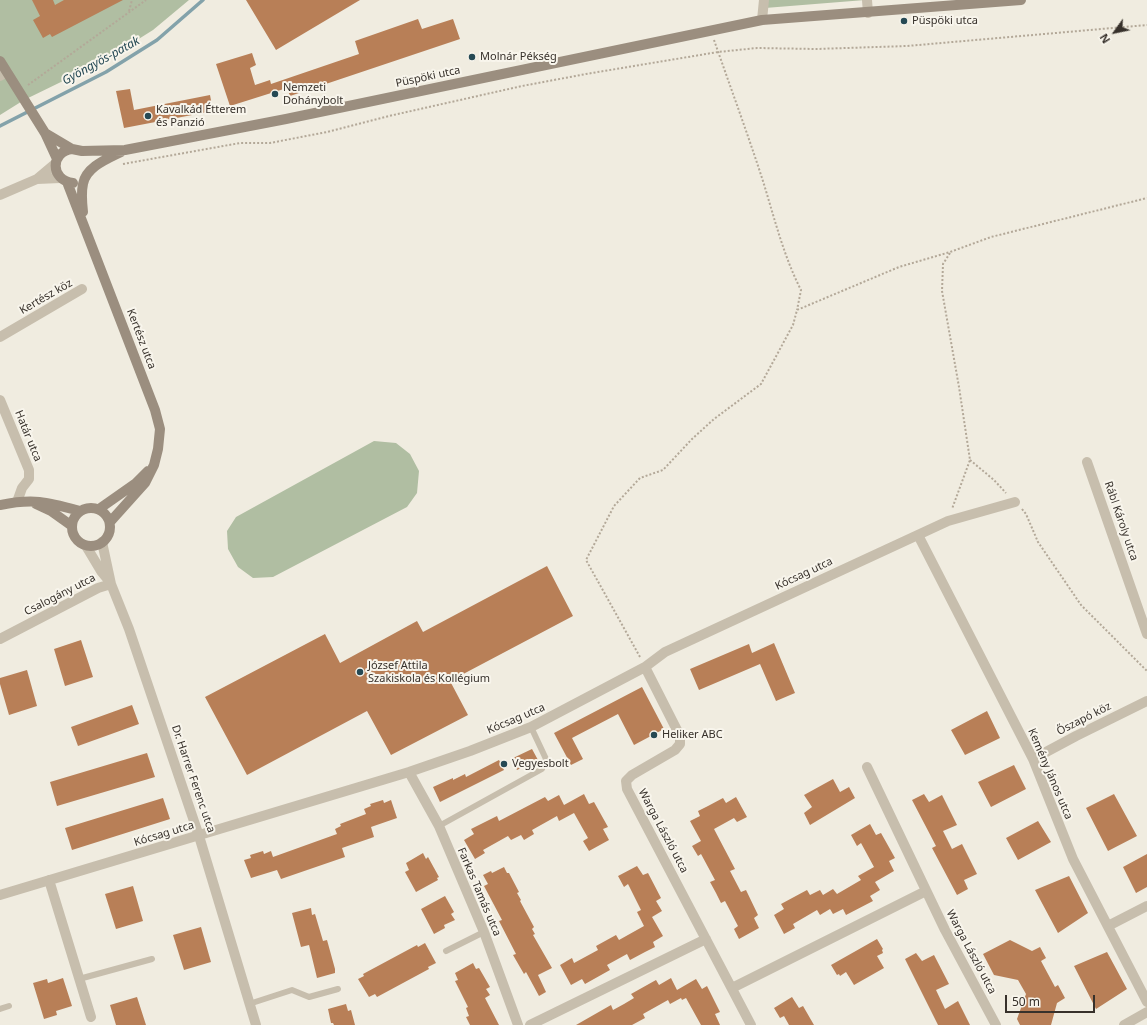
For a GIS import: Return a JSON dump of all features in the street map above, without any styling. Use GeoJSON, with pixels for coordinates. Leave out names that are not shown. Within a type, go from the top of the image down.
{"type":"FeatureCollection","features":[{"type":"Feature","properties":{"kind":"street"},"geometry":{"type":"LineString","coordinates":[[762,20],[764,0]]}},
{"type":"Feature","properties":{"kind":"street"},"geometry":{"type":"LineString","coordinates":[[867,0],[868,13]]}},
{"type":"Feature","properties":{"kind":"street","name":"Püspöki utca"},"geometry":{"type":"LineString","coordinates":[[125,150],[294,117],[762,20],[1021,0]]}},
{"type":"Feature","properties":{"kind":"street"},"geometry":{"type":"LineString","coordinates":[[0,62],[3,74],[19,91],[45,134],[56,161],[56,168],[64,180]]}},
{"type":"Feature","properties":{"kind":"street"},"geometry":{"type":"LineString","coordinates":[[45,134],[77,150],[88,158],[90,163],[82,196],[84,224]]}},
{"type":"Feature","properties":{"kind":"street"},"geometry":{"type":"LineString","coordinates":[[0,195],[36,179],[56,161],[63,152],[77,150],[125,150]]}},
{"type":"Feature","properties":{"kind":"street"},"geometry":{"type":"LineString","coordinates":[[36,179],[64,180],[76,183],[96,165],[125,150]]}},
{"type":"Feature","properties":{"kind":"street","name":"Kertész utca"},"geometry":{"type":"LineString","coordinates":[[64,180],[84,224],[158,420],[160,429],[158,449],[154,465],[145,483],[110,522]]}},
{"type":"Feature","properties":{"kind":"street","name":"Kertész köz"},"geometry":{"type":"LineString","coordinates":[[0,337],[82,289]]}},
{"type":"Feature","properties":{"kind":"street","name":"Határ utca"},"geometry":{"type":"LineString","coordinates":[[0,400],[29,470],[29,479],[22,488],[17,502]]}},
{"type":"Feature","properties":{"kind":"street","name":"Rábl Károly utca"},"geometry":{"type":"LineString","coordinates":[[1087,462],[1147,634]]}},
{"type":"Feature","properties":{"kind":"street"},"geometry":{"type":"LineString","coordinates":[[99,509],[136,483],[154,465]]}},
{"type":"Feature","properties":{"kind":"street"},"geometry":{"type":"LineString","coordinates":[[29,501],[51,511],[72,526]]}},
{"type":"Feature","properties":{"kind":"street"},"geometry":{"type":"LineString","coordinates":[[0,505],[29,501],[49,502],[80,511]]}},
{"type":"Feature","properties":{"kind":"street","name":"Kócsag utca"},"geometry":{"type":"LineString","coordinates":[[0,895],[409,772],[470,751],[531,727],[561,713],[645,667],[665,652],[918,535],[948,522],[1015,502]]}},
{"type":"Feature","properties":{"kind":"street"},"geometry":{"type":"LineString","coordinates":[[92,507],[99,509],[107,516],[110,522],[109,533],[102,542],[97,545],[86,546],[76,539],[73,533],[72,526],[75,515],[80,511],[92,507]]}},
{"type":"Feature","properties":{"kind":"street","name":"Kemény János utca"},"geometry":{"type":"LineString","coordinates":[[918,535],[1033,759],[1073,859],[1147,1002]]}},
{"type":"Feature","properties":{"kind":"street","name":"Dr. Harrer Ferenc utca"},"geometry":{"type":"LineString","coordinates":[[102,542],[111,584],[120,603],[199,836],[256,1025]]}},
{"type":"Feature","properties":{"kind":"street","name":"Csalogány utca"},"geometry":{"type":"LineString","coordinates":[[0,639],[98,588],[111,584],[101,571],[86,546]]}},
{"type":"Feature","properties":{"kind":"street","name":"Warga László utca"},"geometry":{"type":"LineString","coordinates":[[645,667],[680,736],[680,744],[675,750],[626,780],[627,789],[751,1025]]}},
{"type":"Feature","properties":{"kind":"street","name":"Őszapó köz"},"geometry":{"type":"LineString","coordinates":[[1033,759],[1147,701]]}},
{"type":"Feature","properties":{"kind":"street","name":"Warga László utca"},"geometry":{"type":"LineString","coordinates":[[867,767],[945,930],[996,1025]]}},
{"type":"Feature","properties":{"kind":"street","name":"Farkas Tamás utca"},"geometry":{"type":"LineString","coordinates":[[409,772],[439,826],[484,932],[518,1025]]}},
{"type":"Feature","properties":{"kind":"street"},"geometry":{"type":"LineString","coordinates":[[49,880],[91,1017]]}},
{"type":"Feature","properties":{"kind":"street"},"geometry":{"type":"LineString","coordinates":[[732,988],[926,891]]}},
{"type":"Feature","properties":{"kind":"street"},"geometry":{"type":"LineString","coordinates":[[1108,926],[1147,906]]}},
{"type":"Feature","properties":{"kind":"street"},"geometry":{"type":"LineString","coordinates":[[530,1025],[706,939]]}},
{"type":"Feature","properties":{"kind":"street"},"geometry":{"type":"LineString","coordinates":[[1124,1025],[1147,1012]]}},
{"type":"Feature","properties":{"kind":"lane"},"geometry":{"type":"LineString","coordinates":[[439,826],[542,769],[546,759],[531,727]]}},
{"type":"Feature","properties":{"kind":"lane"},"geometry":{"type":"LineString","coordinates":[[446,951],[484,932]]}},
{"type":"Feature","properties":{"kind":"lane"},"geometry":{"type":"LineString","coordinates":[[79,979],[152,959]]}},
{"type":"Feature","properties":{"kind":"lane"},"geometry":{"type":"LineString","coordinates":[[249,1004],[292,990],[309,997],[338,989]]}},
{"type":"Feature","properties":{"kind":"lane"},"geometry":{"type":"LineString","coordinates":[[0,1009],[10,1006]]}},
{"type":"Feature","properties":{"kind":"path"},"geometry":{"type":"LineString","coordinates":[[129,12],[132,0]]}},
{"type":"Feature","properties":{"kind":"path"},"geometry":{"type":"LineString","coordinates":[[19,91],[146,0]]}},
{"type":"Feature","properties":{"kind":"path"},"geometry":{"type":"LineString","coordinates":[[119,164],[240,143],[270,143],[327,132],[389,116],[522,86],[718,52],[757,48],[816,49],[907,46],[1147,24]]}},
{"type":"Feature","properties":{"kind":"path"},"geometry":{"type":"LineString","coordinates":[[645,667],[586,560],[614,506],[640,478],[663,470],[692,439],[714,419],[761,384],[793,325],[801,290],[795,278],[780,235],[762,177],[711,30]]}},
{"type":"Feature","properties":{"kind":"path"},"geometry":{"type":"LineString","coordinates":[[797,310],[899,267],[950,252],[991,237],[1147,198]]}},
{"type":"Feature","properties":{"kind":"path"},"geometry":{"type":"LineString","coordinates":[[948,522],[970,460],[942,291],[943,264],[950,252]]}},
{"type":"Feature","properties":{"kind":"path"},"geometry":{"type":"LineString","coordinates":[[970,460],[994,480],[1026,514],[1038,542],[1081,605],[1147,672]]}},
{"type":"Feature","properties":{"kind":"green space"},"geometry":{"type":"Polygon","coordinates":[[[0,0],[189,0],[153,30],[102,62],[24,100],[0,115],[0,0]]]}},
{"type":"Feature","properties":{"kind":"green space"},"geometry":{"type":"Polygon","coordinates":[[[766,0],[865,0],[765,8],[766,0]]]}},
{"type":"Feature","properties":{"kind":"green space"},"geometry":{"type":"Polygon","coordinates":[[[374,441],[396,443],[410,454],[419,471],[417,493],[407,507],[273,577],[253,578],[238,567],[228,549],[227,531],[236,517],[374,441]]]}},
{"type":"Feature","properties":{"kind":"building"},"geometry":{"type":"Polygon","coordinates":[[[32,0],[53,0],[55,5],[64,0],[123,0],[52,37],[50,34],[43,38],[33,20],[40,16],[32,0]]]}},
{"type":"Feature","properties":{"kind":"building"},"geometry":{"type":"Polygon","coordinates":[[[246,0],[360,0],[276,50],[246,0]]]}},
{"type":"Feature","properties":{"kind":"building"},"geometry":{"type":"Polygon","coordinates":[[[418,19],[422,29],[453,19],[460,39],[290,96],[287,88],[230,106],[216,64],[252,53],[256,65],[250,68],[255,85],[270,80],[271,84],[359,54],[355,41],[418,19]]]}},
{"type":"Feature","properties":{"kind":"building"},"geometry":{"type":"Polygon","coordinates":[[[130,89],[134,110],[210,95],[213,111],[124,128],[116,91],[130,89]]]}},
{"type":"Feature","properties":{"kind":"building","name":"József Attila Szakiskola és Kollégium"},"geometry":{"type":"Polygon","coordinates":[[[547,566],[573,616],[450,681],[468,715],[391,755],[367,711],[247,775],[205,697],[325,634],[340,663],[417,621],[423,632],[547,566]]]}},
{"type":"Feature","properties":{"kind":"building"},"geometry":{"type":"Polygon","coordinates":[[[81,640],[93,677],[65,686],[54,649],[81,640]]]}},
{"type":"Feature","properties":{"kind":"building"},"geometry":{"type":"Polygon","coordinates":[[[774,643],[795,693],[776,701],[760,664],[699,690],[690,669],[749,644],[752,653],[774,643]]]}},
{"type":"Feature","properties":{"kind":"building"},"geometry":{"type":"Polygon","coordinates":[[[27,670],[37,706],[9,715],[0,684],[0,678],[27,670]]]}},
{"type":"Feature","properties":{"kind":"building"},"geometry":{"type":"Polygon","coordinates":[[[642,687],[664,729],[634,745],[618,714],[572,738],[583,759],[571,765],[554,733],[642,687]]]}},
{"type":"Feature","properties":{"kind":"building"},"geometry":{"type":"Polygon","coordinates":[[[132,705],[139,724],[78,746],[71,727],[132,705]]]}},
{"type":"Feature","properties":{"kind":"building"},"geometry":{"type":"Polygon","coordinates":[[[987,711],[1000,738],[965,755],[951,730],[987,711]]]}},
{"type":"Feature","properties":{"kind":"building"},"geometry":{"type":"Polygon","coordinates":[[[532,749],[538,760],[517,770],[511,759],[532,749]]]}},
{"type":"Feature","properties":{"kind":"building"},"geometry":{"type":"Polygon","coordinates":[[[147,753],[155,777],[57,806],[50,782],[147,753]]]}},
{"type":"Feature","properties":{"kind":"building"},"geometry":{"type":"Polygon","coordinates":[[[499,760],[504,770],[440,802],[433,787],[465,774],[466,777],[499,760]]]}},
{"type":"Feature","properties":{"kind":"building"},"geometry":{"type":"Polygon","coordinates":[[[1014,765],[1026,789],[991,807],[978,782],[1014,765]]]}},
{"type":"Feature","properties":{"kind":"building"},"geometry":{"type":"Polygon","coordinates":[[[833,779],[840,792],[849,787],[855,798],[810,825],[804,813],[812,807],[804,795],[833,779]]]}},
{"type":"Feature","properties":{"kind":"building"},"geometry":{"type":"Polygon","coordinates":[[[584,794],[589,804],[594,802],[608,827],[603,829],[609,840],[589,851],[583,841],[588,838],[574,813],[559,821],[557,816],[532,830],[534,834],[524,840],[521,835],[511,840],[508,836],[483,850],[485,853],[475,859],[464,840],[474,834],[471,829],[497,816],[499,821],[545,797],[548,801],[559,795],[564,805],[584,794]]]}},
{"type":"Feature","properties":{"kind":"building"},"geometry":{"type":"Polygon","coordinates":[[[924,794],[929,802],[942,795],[957,825],[943,831],[952,849],[962,844],[977,874],[964,880],[968,889],[957,895],[932,848],[936,846],[912,800],[924,794]]]}},
{"type":"Feature","properties":{"kind":"building"},"geometry":{"type":"Polygon","coordinates":[[[1114,794],[1137,836],[1108,851],[1086,808],[1114,794]]]}},
{"type":"Feature","properties":{"kind":"building"},"geometry":{"type":"Polygon","coordinates":[[[736,797],[747,817],[737,822],[734,818],[714,829],[735,869],[730,871],[741,892],[746,890],[758,915],[754,918],[759,928],[739,939],[734,929],[738,926],[725,901],[721,903],[710,882],[715,880],[701,854],[698,856],[692,846],[701,841],[690,821],[700,816],[698,811],[723,798],[726,803],[736,797]]]}},
{"type":"Feature","properties":{"kind":"building"},"geometry":{"type":"Polygon","coordinates":[[[163,798],[170,819],[72,850],[65,828],[163,798]]]}},
{"type":"Feature","properties":{"kind":"building"},"geometry":{"type":"Polygon","coordinates":[[[383,800],[384,803],[391,800],[397,818],[371,827],[374,837],[342,848],[345,857],[281,879],[277,870],[251,878],[244,860],[251,858],[250,855],[263,851],[264,854],[271,851],[273,857],[337,834],[335,829],[341,826],[340,824],[366,814],[364,809],[371,806],[370,804],[383,800]]]}},
{"type":"Feature","properties":{"kind":"building"},"geometry":{"type":"Polygon","coordinates":[[[1038,821],[1051,842],[1018,860],[1006,838],[1038,821]]]}},
{"type":"Feature","properties":{"kind":"building"},"geometry":{"type":"Polygon","coordinates":[[[870,824],[876,835],[881,833],[895,858],[889,861],[894,871],[875,882],[880,890],[870,896],[873,901],[846,915],[843,909],[833,914],[830,909],[820,915],[817,910],[793,924],[795,928],[784,934],[774,915],[784,909],[781,904],[807,890],[810,895],[820,890],[823,895],[833,889],[837,894],[861,880],[858,876],[874,867],[861,843],[857,846],[851,835],[870,824]]]}},
{"type":"Feature","properties":{"kind":"building"},"geometry":{"type":"Polygon","coordinates":[[[423,853],[426,859],[428,857],[439,877],[437,878],[438,880],[416,892],[405,872],[409,870],[406,863],[423,853]]]}},
{"type":"Feature","properties":{"kind":"building"},"geometry":{"type":"Polygon","coordinates":[[[1147,854],[1147,887],[1136,893],[1123,867],[1147,854]]]}},
{"type":"Feature","properties":{"kind":"building"},"geometry":{"type":"Polygon","coordinates":[[[637,866],[643,875],[648,873],[661,898],[656,901],[662,911],[652,917],[663,936],[653,942],[655,947],[630,960],[627,954],[607,965],[610,970],[585,984],[582,979],[571,985],[560,965],[572,958],[574,963],[598,950],[596,946],[616,935],[619,940],[644,926],[637,912],[641,910],[628,884],[624,887],[618,876],[637,866]]]}},
{"type":"Feature","properties":{"kind":"building"},"geometry":{"type":"Polygon","coordinates":[[[504,867],[507,873],[509,873],[519,892],[517,893],[521,900],[520,901],[534,927],[532,929],[535,934],[533,935],[552,968],[538,975],[546,992],[539,996],[526,972],[524,974],[513,955],[516,954],[499,921],[502,920],[484,886],[488,884],[483,875],[491,871],[492,873],[504,867]]]}},
{"type":"Feature","properties":{"kind":"building"},"geometry":{"type":"Polygon","coordinates":[[[1069,876],[1088,913],[1058,933],[1035,890],[1069,876]]]}},
{"type":"Feature","properties":{"kind":"building"},"geometry":{"type":"Polygon","coordinates":[[[133,886],[143,921],[116,929],[105,894],[133,886]]]}},
{"type":"Feature","properties":{"kind":"building"},"geometry":{"type":"Polygon","coordinates":[[[445,896],[454,912],[451,914],[455,920],[444,925],[445,928],[434,934],[421,909],[445,896]]]}},
{"type":"Feature","properties":{"kind":"building"},"geometry":{"type":"Polygon","coordinates":[[[311,908],[312,915],[315,914],[323,941],[327,940],[335,969],[335,973],[317,978],[309,945],[301,947],[292,913],[311,908]]]}},
{"type":"Feature","properties":{"kind":"building"},"geometry":{"type":"Polygon","coordinates":[[[201,927],[211,962],[184,970],[173,935],[201,927]]]}},
{"type":"Feature","properties":{"kind":"building"},"geometry":{"type":"Polygon","coordinates":[[[877,939],[883,949],[883,953],[877,956],[884,968],[854,985],[846,972],[840,976],[839,974],[837,975],[831,965],[877,939]]]}},
{"type":"Feature","properties":{"kind":"building"},"geometry":{"type":"Polygon","coordinates":[[[1010,940],[1032,951],[1040,947],[1046,958],[1041,961],[1055,987],[1058,985],[1065,998],[1057,1003],[1051,1025],[1020,1025],[1017,1019],[1026,994],[1018,980],[994,975],[983,954],[1010,940]]]}},
{"type":"Feature","properties":{"kind":"building"},"geometry":{"type":"Polygon","coordinates":[[[425,943],[436,963],[428,967],[429,969],[377,997],[375,994],[369,997],[358,979],[364,976],[363,974],[417,945],[418,947],[425,943]]]}},
{"type":"Feature","properties":{"kind":"building"},"geometry":{"type":"Polygon","coordinates":[[[1107,952],[1127,989],[1096,1009],[1074,966],[1107,952]]]}},
{"type":"Feature","properties":{"kind":"building"},"geometry":{"type":"Polygon","coordinates":[[[916,953],[922,961],[934,955],[949,984],[936,990],[945,1009],[958,1001],[970,1025],[938,1025],[905,959],[916,953]]]}},
{"type":"Feature","properties":{"kind":"building"},"geometry":{"type":"Polygon","coordinates":[[[473,963],[476,969],[479,968],[490,987],[486,989],[490,995],[485,998],[499,1025],[470,1025],[466,1017],[469,1016],[466,1008],[468,1007],[455,981],[458,980],[455,973],[473,963]]]}},
{"type":"Feature","properties":{"kind":"building"},"geometry":{"type":"Polygon","coordinates":[[[63,978],[72,1006],[56,1011],[57,1015],[44,1019],[33,983],[47,979],[48,983],[63,978]]]}},
{"type":"Feature","properties":{"kind":"building"},"geometry":{"type":"Polygon","coordinates":[[[671,978],[677,990],[696,979],[702,989],[707,986],[720,1012],[715,1014],[720,1025],[701,1025],[686,998],[682,1000],[681,998],[670,1004],[668,1000],[643,1014],[645,1018],[632,1025],[576,1025],[611,1005],[613,1010],[624,1004],[634,998],[631,994],[656,980],[659,985],[671,978]]]}},
{"type":"Feature","properties":{"kind":"building"},"geometry":{"type":"Polygon","coordinates":[[[137,997],[146,1025],[116,1025],[110,1005],[137,997]]]}},
{"type":"Feature","properties":{"kind":"building"},"geometry":{"type":"Polygon","coordinates":[[[792,997],[799,1008],[803,1006],[814,1025],[789,1025],[784,1016],[780,1018],[774,1008],[792,997]]]}},
{"type":"Feature","properties":{"kind":"building"},"geometry":{"type":"Polygon","coordinates":[[[346,1004],[348,1011],[351,1010],[355,1025],[334,1025],[331,1023],[328,1009],[346,1004]]]}},
{"type":"Feature","properties":{"kind":"waterway","name":"Gyöngyös-patak"},"geometry":{"type":"LineString","coordinates":[[0,126],[106,72],[157,40],[203,0]]}},
{"type":"Feature","properties":{"kind":"place","name":"Püspöki utca"},"geometry":{"type":"Point","coordinates":[904,21]}},
{"type":"Feature","properties":{"kind":"place","name":"Molnár Pékség"},"geometry":{"type":"Point","coordinates":[472,57]}},
{"type":"Feature","properties":{"kind":"place","name":"Nemzeti Dohánybolt"},"geometry":{"type":"Point","coordinates":[275,94]}},
{"type":"Feature","properties":{"kind":"place","name":"Kavalkád Étterem és Panzió"},"geometry":{"type":"Point","coordinates":[148,116]}},
{"type":"Feature","properties":{"kind":"place","name":"József Attila Szakiskola és Kollégium"},"geometry":{"type":"Point","coordinates":[360,672]}},
{"type":"Feature","properties":{"kind":"place","name":"Heliker ABC"},"geometry":{"type":"Point","coordinates":[654,735]}},
{"type":"Feature","properties":{"kind":"place","name":"Vegyesbolt"},"geometry":{"type":"Point","coordinates":[504,764]}}]}
